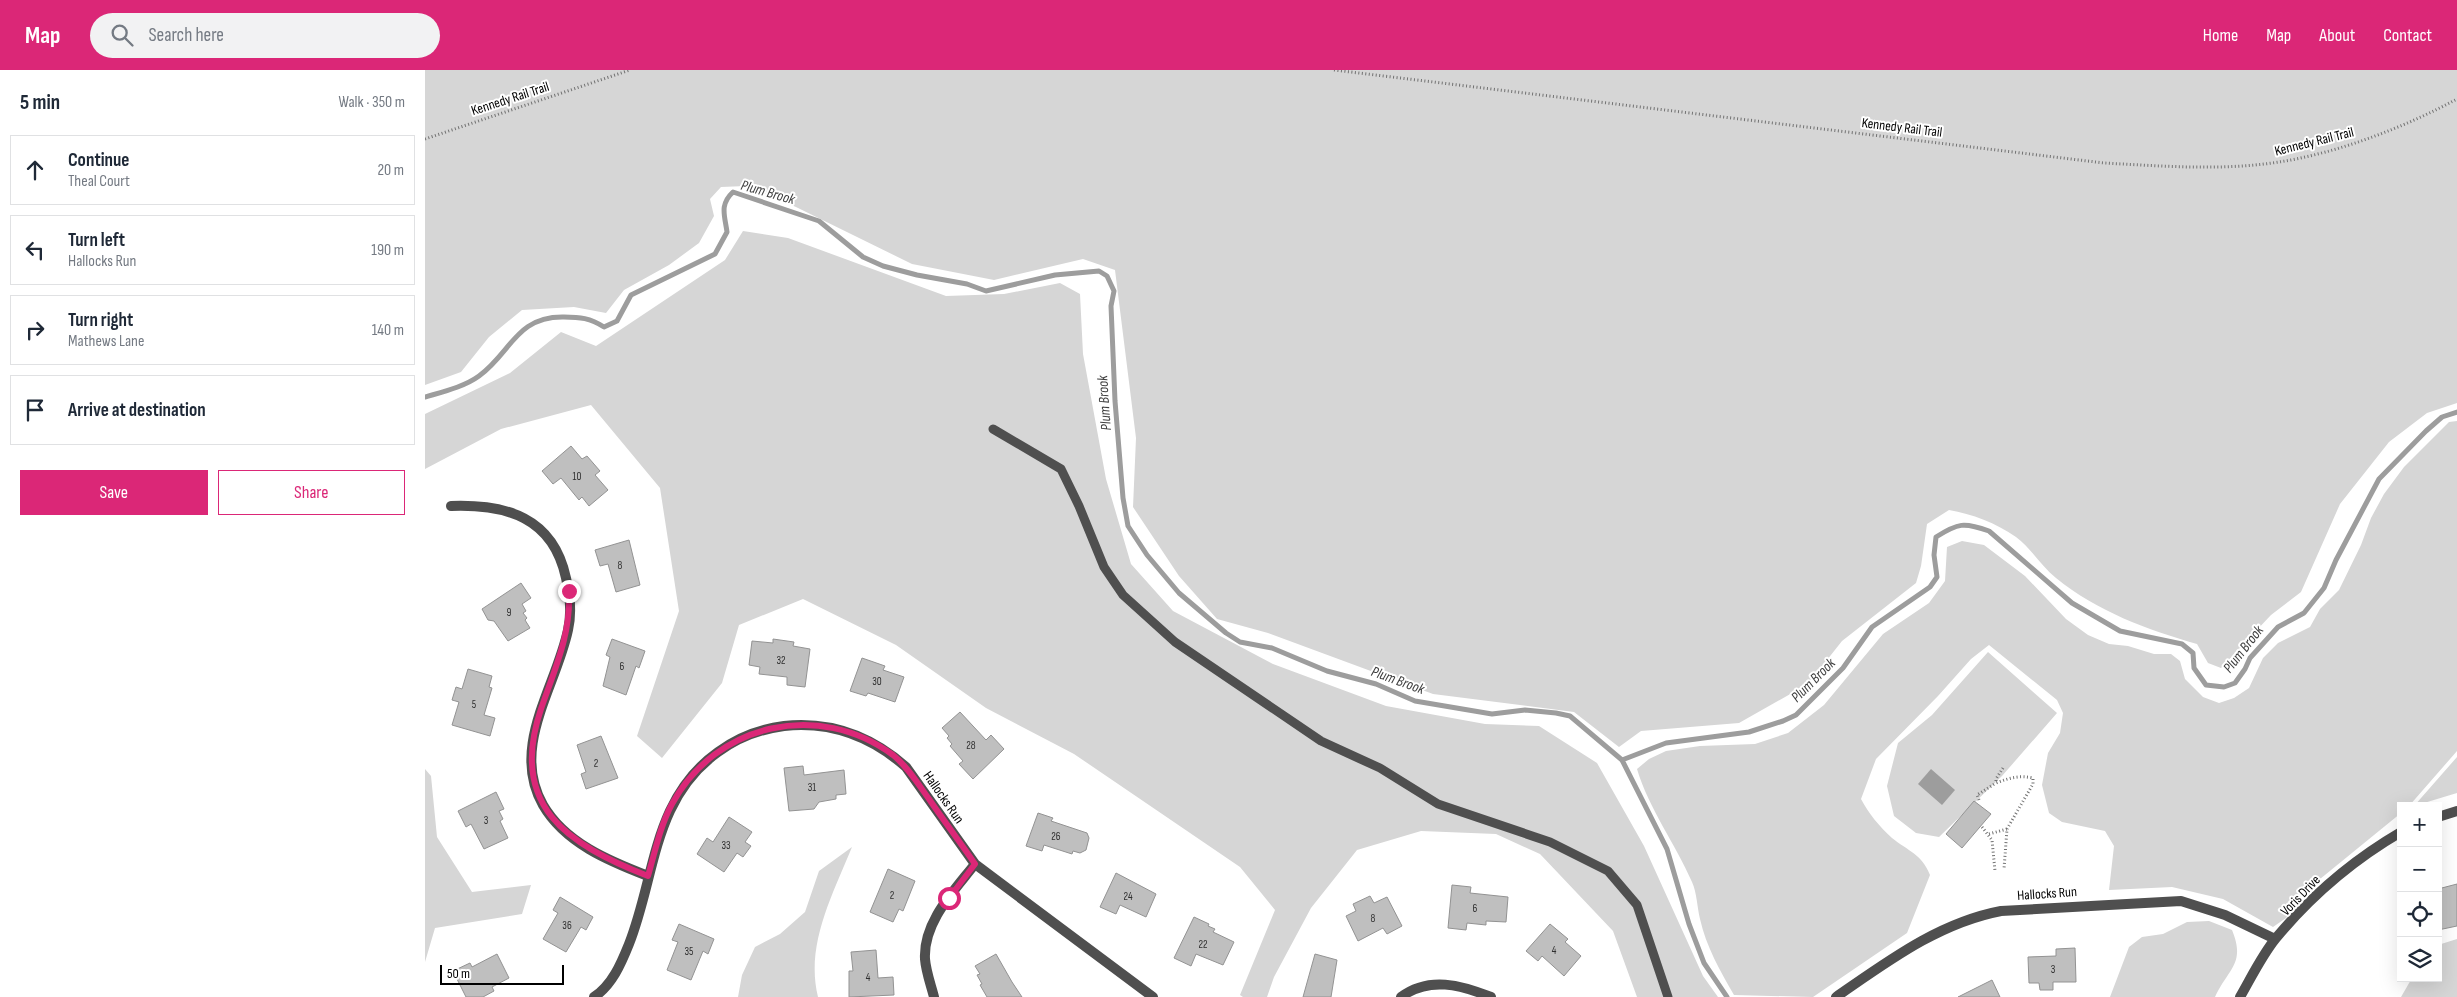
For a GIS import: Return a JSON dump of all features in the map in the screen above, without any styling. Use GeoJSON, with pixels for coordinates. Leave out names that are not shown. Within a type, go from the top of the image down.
{"type":"FeatureCollection","features":[{"type":"Feature","properties":{"kind":"street"},"geometry":{"type":"LineString","coordinates":[[451,506],[488,506],[525,518],[541,528],[563,561],[569,591],[568,631],[540,712],[531,754],[537,789],[549,815],[569,835],[591,851],[648,876]]}},
{"type":"Feature","properties":{"kind":"street","name":"Hallocks Run"},"geometry":{"type":"LineString","coordinates":[[594,997],[601,992],[612,978],[622,961],[639,918],[648,876],[667,815],[673,802],[701,766],[742,737],[772,727],[794,725],[827,726],[856,734],[893,756],[906,767],[975,864],[1153,997]]}},
{"type":"Feature","properties":{"kind":"street"},"geometry":{"type":"LineString","coordinates":[[2442,816],[2457,811]]}},
{"type":"Feature","properties":{"kind":"street","name":"Voris Drive"},"geometry":{"type":"LineString","coordinates":[[2240,997],[2275,939],[2338,875],[2355,861],[2397,835]]}},
{"type":"Feature","properties":{"kind":"street"},"geometry":{"type":"LineString","coordinates":[[934,997],[925,959],[929,937],[935,918],[975,864]]}},
{"type":"Feature","properties":{"kind":"street","name":"Hallocks Run"},"geometry":{"type":"LineString","coordinates":[[1835,997],[1893,958],[1950,926],[1973,916],[2001,911],[2181,901],[2225,915],[2275,939]]}},
{"type":"Feature","properties":{"kind":"street"},"geometry":{"type":"LineString","coordinates":[[1401,997],[1431,984],[1475,990],[1491,997]]}},
{"type":"Feature","properties":{"kind":"lane"},"geometry":{"type":"LineString","coordinates":[[993,429],[1061,469],[1079,506],[1104,568],[1123,595],[1175,642],[1321,741],[1380,768],[1438,804],[1550,842],[1608,871],[1637,905],[1668,997]]}},
{"type":"Feature","properties":{"kind":"path","name":"Kennedy Rail Trail"},"geometry":{"type":"LineString","coordinates":[[425,138],[630,70]]}},
{"type":"Feature","properties":{"kind":"path","name":"Kennedy Rail Trail"},"geometry":{"type":"LineString","coordinates":[[1334,70],[2105,162],[2199,168],[2279,162],[2358,142],[2433,112],[2457,98]]}},
{"type":"Feature","properties":{"kind":"path"},"geometry":{"type":"LineString","coordinates":[[1996,783],[1996,779],[2003,768]]}},
{"type":"Feature","properties":{"kind":"path"},"geometry":{"type":"LineString","coordinates":[[1979,800],[1977,795],[1980,791],[1996,783],[2014,776],[2033,778],[2029,793],[2007,829],[2004,869]]}},
{"type":"Feature","properties":{"kind":"path"},"geometry":{"type":"LineString","coordinates":[[1982,827],[1992,840],[1995,871]]}},
{"type":"Feature","properties":{"kind":"path"},"geometry":{"type":"LineString","coordinates":[[1989,834],[2007,829]]}},
{"type":"Feature","properties":{"kind":"shaded area"},"geometry":{"type":"Polygon","coordinates":[[[425,70],[2457,70],[2457,403],[2427,413],[2389,442],[2340,504],[2301,592],[2271,615],[2221,668],[2208,663],[2197,644],[2123,618],[2089,601],[2056,578],[2026,546],[2000,527],[1966,514],[1949,510],[1927,524],[1921,566],[1916,583],[1842,641],[1808,684],[1739,723],[1641,731],[1619,747],[1574,712],[1433,694],[1268,633],[1217,619],[1179,576],[1133,507],[1136,438],[1115,270],[1083,259],[994,280],[912,264],[796,207],[746,186],[721,187],[710,199],[714,216],[699,243],[669,265],[624,290],[606,313],[574,307],[522,310],[489,337],[461,372],[425,385],[425,70]]]}},
{"type":"Feature","properties":{"kind":"shaded area"},"geometry":{"type":"Polygon","coordinates":[[[743,231],[788,238],[946,296],[1004,294],[1060,283],[1080,294],[1083,354],[1106,479],[1131,564],[1173,611],[1273,664],[1386,706],[1485,724],[1539,726],[1597,763],[1644,846],[1703,976],[1718,997],[1637,997],[1613,931],[1540,854],[1496,834],[1421,831],[1357,850],[1311,908],[1274,977],[1267,997],[1243,997],[1240,995],[1275,910],[1240,867],[1074,754],[986,708],[896,645],[803,599],[739,625],[722,683],[662,758],[637,736],[679,611],[660,488],[591,405],[501,429],[425,469],[425,414],[510,373],[561,332],[596,346],[725,260],[743,231]]]}},
{"type":"Feature","properties":{"kind":"shaded area"},"geometry":{"type":"Polygon","coordinates":[[[2457,421],[2457,751],[2412,802],[2397,802],[2397,816],[2309,888],[2286,918],[2273,927],[2223,899],[2172,887],[2109,890],[2114,846],[2105,831],[2062,822],[2049,813],[2042,785],[2048,753],[2060,733],[2063,713],[2057,700],[1989,645],[1971,659],[1938,696],[1876,759],[1861,799],[1867,810],[1892,838],[1919,857],[1930,875],[1907,933],[1813,997],[1734,995],[1706,939],[1692,882],[1642,784],[1637,769],[1649,759],[1666,751],[1700,746],[1755,744],[1788,733],[1824,705],[1883,634],[1929,603],[1945,581],[1947,547],[1962,541],[1984,545],[2025,576],[2066,619],[2088,635],[2109,644],[2128,646],[2154,654],[2171,654],[2180,661],[2185,679],[2203,697],[2219,703],[2234,698],[2249,688],[2263,658],[2278,643],[2310,627],[2320,609],[2339,590],[2361,545],[2371,518],[2384,494],[2404,467],[2449,422],[2457,421]]]}},
{"type":"Feature","properties":{"kind":"shaded area"},"geometry":{"type":"Polygon","coordinates":[[[1988,652],[2057,713],[2002,776],[1939,837],[1916,833],[1894,816],[1887,786],[1898,743],[1932,715],[1988,652]]]}},
{"type":"Feature","properties":{"kind":"shaded area"},"geometry":{"type":"Polygon","coordinates":[[[2457,757],[2457,793],[2427,802],[2418,802],[2457,757]]]}},
{"type":"Feature","properties":{"kind":"shaded area"},"geometry":{"type":"Polygon","coordinates":[[[425,769],[431,776],[437,837],[472,892],[531,885],[522,914],[435,928],[425,962],[425,769]]]}},
{"type":"Feature","properties":{"kind":"shaded area"},"geometry":{"type":"Polygon","coordinates":[[[1931,769],[1955,790],[1942,805],[1918,784],[1931,769]]]}},
{"type":"Feature","properties":{"kind":"shaded area"},"geometry":{"type":"Polygon","coordinates":[[[852,847],[829,901],[818,939],[815,958],[815,978],[818,997],[738,997],[742,975],[755,947],[780,934],[805,912],[819,871],[852,847]]]}},
{"type":"Feature","properties":{"kind":"shaded area"},"geometry":{"type":"Polygon","coordinates":[[[2209,921],[2232,930],[2237,951],[2234,966],[2215,997],[2110,997],[2129,947],[2142,937],[2163,934],[2187,922],[2209,921]]]}},
{"type":"Feature","properties":{"kind":"shaded area"},"geometry":{"type":"Polygon","coordinates":[[[2457,939],[2457,997],[2401,997],[2410,982],[2442,982],[2442,944],[2457,939]]]}},
{"type":"Feature","properties":{"kind":"building"},"geometry":{"type":"Polygon","coordinates":[[[571,446],[582,459],[587,456],[600,471],[595,475],[608,490],[589,506],[582,497],[579,500],[561,478],[553,484],[542,471],[571,446]]]}},
{"type":"Feature","properties":{"kind":"building"},"geometry":{"type":"Polygon","coordinates":[[[629,540],[640,585],[616,592],[608,564],[600,566],[595,550],[629,540]]]}},
{"type":"Feature","properties":{"kind":"building"},"geometry":{"type":"Polygon","coordinates":[[[521,583],[531,598],[522,604],[526,611],[523,613],[527,618],[525,620],[530,628],[508,641],[494,621],[488,620],[482,609],[521,583]]]}},
{"type":"Feature","properties":{"kind":"building"},"geometry":{"type":"Polygon","coordinates":[[[612,639],[645,651],[639,668],[636,666],[626,695],[603,686],[610,657],[606,655],[612,639]]]}},
{"type":"Feature","properties":{"kind":"building"},"geometry":{"type":"Polygon","coordinates":[[[773,639],[794,642],[793,646],[810,649],[805,687],[787,685],[787,677],[759,674],[760,667],[749,665],[752,641],[773,643],[773,639]]]}},
{"type":"Feature","properties":{"kind":"building"},"geometry":{"type":"Polygon","coordinates":[[[862,658],[885,666],[883,670],[904,677],[895,702],[868,693],[866,696],[850,691],[862,658]]]}},
{"type":"Feature","properties":{"kind":"building"},"geometry":{"type":"Polygon","coordinates":[[[468,669],[492,676],[489,687],[492,688],[484,715],[495,718],[490,736],[452,725],[459,702],[452,700],[456,687],[462,689],[468,669]]]}},
{"type":"Feature","properties":{"kind":"building"},"geometry":{"type":"Polygon","coordinates":[[[960,712],[986,740],[991,735],[1004,749],[973,779],[959,764],[963,761],[950,746],[952,744],[947,738],[949,736],[942,728],[960,712]]]}},
{"type":"Feature","properties":{"kind":"building"},"geometry":{"type":"Polygon","coordinates":[[[601,736],[618,778],[586,789],[581,774],[586,772],[577,745],[601,736]]]}},
{"type":"Feature","properties":{"kind":"building"},"geometry":{"type":"Polygon","coordinates":[[[803,766],[804,775],[844,770],[846,794],[836,795],[836,799],[819,802],[814,809],[789,811],[784,768],[803,766]]]}},
{"type":"Feature","properties":{"kind":"building"},"geometry":{"type":"Polygon","coordinates":[[[496,792],[504,809],[499,811],[503,819],[500,821],[508,838],[484,849],[471,824],[466,827],[458,811],[496,792]]]}},
{"type":"Feature","properties":{"kind":"building"},"geometry":{"type":"Polygon","coordinates":[[[1974,801],[1991,814],[1962,848],[1946,834],[1974,801]]]}},
{"type":"Feature","properties":{"kind":"building"},"geometry":{"type":"Polygon","coordinates":[[[1038,813],[1053,818],[1051,821],[1087,833],[1089,838],[1086,850],[1080,853],[1073,851],[1072,854],[1044,845],[1042,851],[1026,846],[1038,813]]]}},
{"type":"Feature","properties":{"kind":"building"},"geometry":{"type":"Polygon","coordinates":[[[729,817],[752,832],[745,842],[751,846],[743,857],[737,853],[724,872],[697,854],[707,838],[713,842],[729,817]]]}},
{"type":"Feature","properties":{"kind":"building"},"geometry":{"type":"Polygon","coordinates":[[[888,869],[915,881],[903,911],[899,909],[893,922],[870,912],[888,869]]]}},
{"type":"Feature","properties":{"kind":"building"},"geometry":{"type":"Polygon","coordinates":[[[1116,873],[1156,894],[1146,917],[1120,905],[1116,914],[1100,907],[1116,873]]]}},
{"type":"Feature","properties":{"kind":"building"},"geometry":{"type":"Polygon","coordinates":[[[2457,884],[2457,926],[2442,929],[2442,892],[2442,888],[2457,884]]]}},
{"type":"Feature","properties":{"kind":"building"},"geometry":{"type":"Polygon","coordinates":[[[1452,885],[1471,887],[1470,893],[1508,897],[1506,922],[1486,921],[1486,925],[1467,923],[1466,930],[1448,928],[1452,885]]]}},
{"type":"Feature","properties":{"kind":"building"},"geometry":{"type":"Polygon","coordinates":[[[1370,896],[1374,903],[1387,897],[1402,926],[1387,934],[1383,928],[1358,941],[1346,916],[1356,911],[1353,904],[1370,896]]]}},
{"type":"Feature","properties":{"kind":"building"},"geometry":{"type":"Polygon","coordinates":[[[560,897],[593,917],[586,930],[581,927],[566,952],[543,939],[558,913],[553,910],[560,897]]]}},
{"type":"Feature","properties":{"kind":"building"},"geometry":{"type":"Polygon","coordinates":[[[1194,917],[1209,924],[1208,926],[1215,929],[1213,932],[1234,942],[1223,965],[1196,954],[1191,966],[1174,958],[1194,917]]]}},
{"type":"Feature","properties":{"kind":"building"},"geometry":{"type":"Polygon","coordinates":[[[679,924],[714,939],[708,954],[703,951],[691,980],[667,970],[678,942],[672,940],[679,924]]]}},
{"type":"Feature","properties":{"kind":"building"},"geometry":{"type":"Polygon","coordinates":[[[1550,924],[1568,939],[1565,942],[1581,956],[1564,976],[1542,956],[1538,961],[1526,951],[1550,924]]]}},
{"type":"Feature","properties":{"kind":"building"},"geometry":{"type":"Polygon","coordinates":[[[2075,948],[2076,982],[2053,982],[2053,990],[2040,990],[2039,983],[2029,983],[2028,957],[2056,956],[2056,949],[2075,948]]]}},
{"type":"Feature","properties":{"kind":"building"},"geometry":{"type":"Polygon","coordinates":[[[876,950],[878,978],[893,977],[894,995],[849,997],[849,971],[853,971],[851,952],[876,950]]]}},
{"type":"Feature","properties":{"kind":"building"},"geometry":{"type":"Polygon","coordinates":[[[497,954],[509,978],[492,987],[494,991],[483,997],[466,997],[453,971],[470,963],[472,967],[497,954]]]}},
{"type":"Feature","properties":{"kind":"building"},"geometry":{"type":"Polygon","coordinates":[[[996,954],[1022,997],[987,997],[980,985],[982,984],[977,975],[980,974],[975,966],[996,954]]]}},
{"type":"Feature","properties":{"kind":"building"},"geometry":{"type":"Polygon","coordinates":[[[1315,954],[1337,960],[1331,997],[1303,997],[1315,954]]]}},
{"type":"Feature","properties":{"kind":"building"},"geometry":{"type":"Polygon","coordinates":[[[1992,980],[2000,997],[1958,997],[1992,980]]]}},
{"type":"Feature","properties":{"kind":"waterway","name":"Plum Brook"},"geometry":{"type":"LineString","coordinates":[[425,397],[460,386],[479,376],[490,367],[524,329],[535,323],[548,318],[575,317],[589,320],[604,327],[617,321],[631,295],[715,254],[727,232],[724,206],[733,192],[819,221],[863,257],[883,266],[917,275],[967,284],[986,291],[1055,275],[1099,271],[1107,276],[1114,291],[1111,306],[1115,401],[1123,498],[1128,526],[1147,555],[1179,593],[1226,633],[1240,642],[1272,648],[1327,671],[1376,684],[1415,701],[1492,714],[1525,710],[1570,716],[1622,760],[1666,743],[1749,732],[1796,715],[1843,668],[1872,627],[1930,587],[1937,577],[1934,555],[1936,537],[1961,525],[1973,526],[1989,531],[2072,603],[2120,631],[2182,644],[2193,653],[2194,668],[2206,685],[2224,687],[2235,683],[2250,658],[2278,627],[2304,613],[2324,588],[2336,560],[2379,479],[2442,417],[2457,412]]}},
{"type":"Feature","properties":{"kind":"waterway"},"geometry":{"type":"LineString","coordinates":[[1622,760],[1667,849],[1689,924],[1704,963],[1727,997]]}},
{"type":"Feature","properties":{"kind":"route"},"geometry":{"type":"LineString","coordinates":[[569,591],[570,612],[568,631],[540,712],[531,754],[531,768],[542,804],[549,815],[569,835],[591,851],[648,876],[667,815],[673,802],[691,776],[706,761],[742,737],[772,727],[794,725],[827,726],[856,734],[872,742],[906,767],[975,864],[949,898]]}}]}
